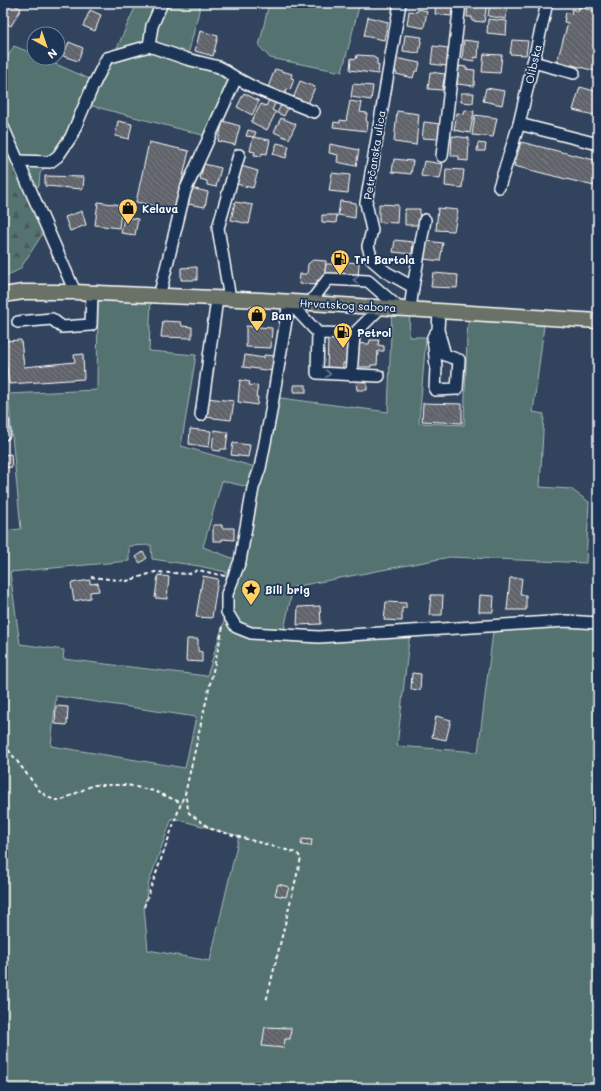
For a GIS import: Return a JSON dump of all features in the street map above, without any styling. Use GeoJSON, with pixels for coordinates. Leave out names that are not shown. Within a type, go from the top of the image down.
{"type":"FeatureCollection","features":[{"type":"Feature","properties":{"kind":"main road","name":"Hrvatskog sabora"},"geometry":{"type":"LineString","coordinates":[[3,296],[23,292],[75,292],[310,303],[598,321]]}},
{"type":"Feature","properties":{"kind":"street"},"geometry":{"type":"LineString","coordinates":[[149,46],[152,26],[162,3]]}},
{"type":"Feature","properties":{"kind":"street","name":"Petrčanska ulica"},"geometry":{"type":"LineString","coordinates":[[400,3],[366,203],[372,230],[368,246],[372,260],[386,272],[413,287]]}},
{"type":"Feature","properties":{"kind":"street"},"geometry":{"type":"LineString","coordinates":[[442,156],[460,3]]}},
{"type":"Feature","properties":{"kind":"street","name":"Olibska"},"geometry":{"type":"LineString","coordinates":[[499,187],[519,124],[547,3]]}},
{"type":"Feature","properties":{"kind":"street"},"geometry":{"type":"LineString","coordinates":[[18,161],[50,162],[58,156],[71,137],[92,88],[107,58],[149,46],[187,59],[218,67],[257,89],[314,112]]}},
{"type":"Feature","properties":{"kind":"street"},"geometry":{"type":"LineString","coordinates":[[533,62],[574,73]]}},
{"type":"Feature","properties":{"kind":"street"},"geometry":{"type":"LineString","coordinates":[[159,297],[185,191],[236,78]]}},
{"type":"Feature","properties":{"kind":"street"},"geometry":{"type":"LineString","coordinates":[[519,124],[598,144]]}},
{"type":"Feature","properties":{"kind":"street"},"geometry":{"type":"LineString","coordinates":[[3,127],[75,292]]}},
{"type":"Feature","properties":{"kind":"street"},"geometry":{"type":"LineString","coordinates":[[201,415],[224,299],[218,228],[239,155]]}},
{"type":"Feature","properties":{"kind":"street"},"geometry":{"type":"LineString","coordinates":[[310,303],[328,279],[368,281],[404,309],[413,287],[425,220]]}},
{"type":"Feature","properties":{"kind":"street"},"geometry":{"type":"LineString","coordinates":[[18,322],[52,319],[62,328],[91,325],[92,293]]}},
{"type":"Feature","properties":{"kind":"street"},"geometry":{"type":"LineString","coordinates":[[289,302],[318,333],[317,373],[379,376]]}},
{"type":"Feature","properties":{"kind":"street"},"geometry":{"type":"LineString","coordinates":[[289,302],[260,468],[253,488],[240,561],[228,594],[227,612],[236,627],[251,633],[319,637],[566,621],[598,623]]}},
{"type":"Feature","properties":{"kind":"street"},"geometry":{"type":"LineString","coordinates":[[351,375],[354,334],[381,307]]}},
{"type":"Feature","properties":{"kind":"street"},"geometry":{"type":"LineString","coordinates":[[438,330],[433,336],[436,367],[435,390],[457,390],[459,360],[446,355],[438,330],[439,311]]}},
{"type":"Feature","properties":{"kind":"street"},"geometry":{"type":"LineString","coordinates":[[318,333],[354,334]]}},
{"type":"Feature","properties":{"kind":"street"},"geometry":{"type":"LineString","coordinates":[[3,422],[3,434]]}},
{"type":"Feature","properties":{"kind":"path"},"geometry":{"type":"LineString","coordinates":[[92,577],[127,581],[155,572],[189,574],[198,570],[234,578]]}},
{"type":"Feature","properties":{"kind":"path"},"geometry":{"type":"LineString","coordinates":[[144,907],[185,794],[227,612]]}},
{"type":"Feature","properties":{"kind":"path"},"geometry":{"type":"LineString","coordinates":[[3,745],[7,748],[39,790],[54,800],[62,800],[93,785],[127,785],[154,791],[182,803]]}},
{"type":"Feature","properties":{"kind":"path"},"geometry":{"type":"LineString","coordinates":[[185,794],[189,813],[211,829],[297,853],[301,858],[266,1002]]}},
{"type":"Feature","properties":{"kind":"green space"},"geometry":{"type":"Polygon","coordinates":[[[137,3],[201,3],[187,59],[236,78],[210,137],[85,104],[66,144],[40,173],[39,186],[29,187],[3,127],[3,65],[14,46],[26,51],[26,66],[60,66],[101,84],[137,3]]]}},
{"type":"Feature","properties":{"kind":"green space"},"geometry":{"type":"Polygon","coordinates":[[[269,3],[360,3],[342,72],[270,58],[259,46],[269,3]]]}},
{"type":"Feature","properties":{"kind":"green space"},"geometry":{"type":"Polygon","coordinates":[[[3,142],[12,147],[47,227],[20,269],[3,278],[3,142]]]}},
{"type":"Feature","properties":{"kind":"green space"},"geometry":{"type":"Polygon","coordinates":[[[98,294],[151,296],[149,351],[196,355],[181,446],[259,468],[273,397],[388,412],[392,308],[410,309],[409,337],[426,337],[419,423],[464,425],[469,313],[545,318],[533,412],[544,414],[540,487],[571,489],[589,502],[586,563],[450,557],[293,587],[283,635],[410,632],[397,746],[478,752],[494,624],[598,623],[598,1088],[3,1088],[3,531],[21,529],[8,394],[97,390],[98,294]],[[222,481],[203,547],[240,561],[253,488],[222,481]],[[151,545],[129,546],[129,561],[10,572],[20,644],[64,650],[63,659],[207,676],[227,612],[226,572],[199,566],[152,559],[151,545]],[[56,696],[51,746],[185,768],[196,717],[56,696]],[[172,818],[149,882],[144,907],[148,950],[210,961],[239,836],[172,818]]]}},
{"type":"Feature","properties":{"kind":"building"},"geometry":{"type":"Polygon","coordinates":[[[7,3],[12,3],[21,9],[11,26],[3,21],[3,9],[7,3]]]}},
{"type":"Feature","properties":{"kind":"building"},"geometry":{"type":"Polygon","coordinates":[[[436,3],[453,3],[451,16],[435,14],[436,3]]]}},
{"type":"Feature","properties":{"kind":"building"},"geometry":{"type":"Polygon","coordinates":[[[468,3],[487,3],[484,22],[472,21],[472,17],[467,17],[468,3]]]}},
{"type":"Feature","properties":{"kind":"building"},"geometry":{"type":"Polygon","coordinates":[[[490,3],[508,3],[506,19],[488,16],[490,3]]]}},
{"type":"Feature","properties":{"kind":"building"},"geometry":{"type":"Polygon","coordinates":[[[579,7],[598,12],[598,59],[595,71],[557,61],[568,23],[564,22],[566,12],[571,14],[572,9],[578,11],[579,7]]]}},
{"type":"Feature","properties":{"kind":"building"},"geometry":{"type":"Polygon","coordinates":[[[418,9],[427,11],[424,28],[407,25],[409,11],[417,12],[418,9]]]}},
{"type":"Feature","properties":{"kind":"building"},"geometry":{"type":"Polygon","coordinates":[[[90,10],[101,15],[95,31],[83,26],[90,10]]]}},
{"type":"Feature","properties":{"kind":"building"},"geometry":{"type":"Polygon","coordinates":[[[368,17],[388,22],[384,40],[364,36],[368,17]]]}},
{"type":"Feature","properties":{"kind":"building"},"geometry":{"type":"Polygon","coordinates":[[[488,19],[507,21],[506,35],[487,33],[488,19]]]}},
{"type":"Feature","properties":{"kind":"building"},"geometry":{"type":"Polygon","coordinates":[[[200,31],[218,36],[213,56],[195,51],[200,31]]]}},
{"type":"Feature","properties":{"kind":"building"},"geometry":{"type":"Polygon","coordinates":[[[405,35],[422,37],[419,53],[403,51],[405,35]]]}},
{"type":"Feature","properties":{"kind":"building"},"geometry":{"type":"Polygon","coordinates":[[[464,40],[479,42],[478,58],[474,57],[474,61],[462,59],[464,40]]]}},
{"type":"Feature","properties":{"kind":"building"},"geometry":{"type":"Polygon","coordinates":[[[512,40],[528,41],[526,55],[510,54],[512,40]]]}},
{"type":"Feature","properties":{"kind":"building"},"geometry":{"type":"Polygon","coordinates":[[[69,42],[83,48],[78,61],[66,57],[66,49],[69,42]]]}},
{"type":"Feature","properties":{"kind":"building"},"geometry":{"type":"Polygon","coordinates":[[[433,46],[448,48],[447,66],[431,64],[433,46]]]}},
{"type":"Feature","properties":{"kind":"building"},"geometry":{"type":"Polygon","coordinates":[[[484,54],[502,55],[500,73],[482,72],[484,54]]]}},
{"type":"Feature","properties":{"kind":"building"},"geometry":{"type":"Polygon","coordinates":[[[357,55],[374,56],[374,58],[377,59],[377,64],[379,65],[378,74],[350,70],[351,58],[356,59],[357,55]]]}},
{"type":"Feature","properties":{"kind":"building"},"geometry":{"type":"Polygon","coordinates":[[[395,58],[420,63],[418,71],[415,71],[413,78],[396,74],[396,71],[393,71],[395,58]]]}},
{"type":"Feature","properties":{"kind":"building"},"geometry":{"type":"Polygon","coordinates":[[[459,66],[466,67],[466,69],[475,70],[474,86],[457,84],[459,66]]]}},
{"type":"Feature","properties":{"kind":"building"},"geometry":{"type":"Polygon","coordinates":[[[275,69],[292,74],[291,78],[294,79],[290,90],[287,89],[284,95],[267,90],[275,69]]]}},
{"type":"Feature","properties":{"kind":"building"},"geometry":{"type":"Polygon","coordinates":[[[430,72],[445,74],[442,90],[428,89],[430,72]]]}},
{"type":"Feature","properties":{"kind":"building"},"geometry":{"type":"Polygon","coordinates":[[[300,81],[315,87],[308,104],[293,99],[300,81]]]}},
{"type":"Feature","properties":{"kind":"building"},"geometry":{"type":"Polygon","coordinates":[[[353,84],[373,86],[371,100],[351,97],[353,84]]]}},
{"type":"Feature","properties":{"kind":"building"},"geometry":{"type":"Polygon","coordinates":[[[580,87],[598,92],[598,116],[573,110],[580,87]]]}},
{"type":"Feature","properties":{"kind":"building"},"geometry":{"type":"Polygon","coordinates":[[[486,88],[505,91],[502,105],[483,101],[486,88]]]}},
{"type":"Feature","properties":{"kind":"building"},"geometry":{"type":"Polygon","coordinates":[[[244,93],[259,101],[252,115],[237,107],[244,93]]]}},
{"type":"Feature","properties":{"kind":"building"},"geometry":{"type":"Polygon","coordinates":[[[461,93],[474,93],[473,103],[461,102],[461,93]]]}},
{"type":"Feature","properties":{"kind":"building"},"geometry":{"type":"Polygon","coordinates":[[[270,98],[277,100],[272,110],[276,112],[267,130],[251,122],[261,104],[266,106],[270,98]]]}},
{"type":"Feature","properties":{"kind":"building"},"geometry":{"type":"Polygon","coordinates":[[[283,101],[290,104],[284,116],[277,113],[283,101]]]}},
{"type":"Feature","properties":{"kind":"building"},"geometry":{"type":"Polygon","coordinates":[[[350,101],[362,103],[360,112],[367,113],[367,131],[333,127],[334,122],[340,123],[340,120],[346,121],[350,101]]]}},
{"type":"Feature","properties":{"kind":"building"},"geometry":{"type":"Polygon","coordinates":[[[465,110],[474,111],[470,133],[454,130],[457,113],[464,114],[465,110]]]}},
{"type":"Feature","properties":{"kind":"building"},"geometry":{"type":"Polygon","coordinates":[[[397,111],[419,114],[416,145],[394,142],[397,111]]]}},
{"type":"Feature","properties":{"kind":"building"},"geometry":{"type":"Polygon","coordinates":[[[475,115],[497,118],[493,137],[472,135],[475,115]]]}},
{"type":"Feature","properties":{"kind":"building"},"geometry":{"type":"Polygon","coordinates":[[[281,118],[296,124],[289,139],[274,132],[281,118]]]}},
{"type":"Feature","properties":{"kind":"building"},"geometry":{"type":"Polygon","coordinates":[[[118,121],[132,124],[129,139],[115,136],[118,121]]]}},
{"type":"Feature","properties":{"kind":"building"},"geometry":{"type":"Polygon","coordinates":[[[223,121],[240,126],[235,145],[218,141],[223,121]]]}},
{"type":"Feature","properties":{"kind":"building"},"geometry":{"type":"Polygon","coordinates":[[[424,122],[441,124],[439,139],[422,138],[424,122]]]}},
{"type":"Feature","properties":{"kind":"building"},"geometry":{"type":"Polygon","coordinates":[[[248,130],[256,132],[254,137],[246,136],[248,130]]]}},
{"type":"Feature","properties":{"kind":"building"},"geometry":{"type":"Polygon","coordinates":[[[452,136],[469,138],[468,161],[459,160],[459,156],[451,156],[452,136]]]}},
{"type":"Feature","properties":{"kind":"building"},"geometry":{"type":"Polygon","coordinates":[[[253,137],[270,140],[267,154],[262,153],[262,156],[254,155],[255,152],[250,151],[253,137]]]}},
{"type":"Feature","properties":{"kind":"building"},"geometry":{"type":"Polygon","coordinates":[[[149,142],[189,151],[175,210],[136,202],[149,142]]]}},
{"type":"Feature","properties":{"kind":"building"},"geometry":{"type":"Polygon","coordinates":[[[521,142],[598,161],[598,187],[514,166],[521,142]]]}},
{"type":"Feature","properties":{"kind":"building"},"geometry":{"type":"Polygon","coordinates":[[[277,143],[289,146],[286,158],[273,154],[277,143]]]}},
{"type":"Feature","properties":{"kind":"building"},"geometry":{"type":"Polygon","coordinates":[[[478,143],[486,144],[485,151],[477,151],[478,143]]]}},
{"type":"Feature","properties":{"kind":"building"},"geometry":{"type":"Polygon","coordinates":[[[330,144],[359,150],[356,166],[337,162],[338,155],[329,153],[330,144]]]}},
{"type":"Feature","properties":{"kind":"building"},"geometry":{"type":"Polygon","coordinates":[[[394,159],[413,161],[411,174],[392,172],[394,159]]]}},
{"type":"Feature","properties":{"kind":"building"},"geometry":{"type":"Polygon","coordinates":[[[424,161],[443,164],[440,179],[421,176],[424,161]]]}},
{"type":"Feature","properties":{"kind":"building"},"geometry":{"type":"Polygon","coordinates":[[[204,164],[221,168],[216,187],[207,185],[207,181],[200,179],[204,164]]]}},
{"type":"Feature","properties":{"kind":"building"},"geometry":{"type":"Polygon","coordinates":[[[241,166],[258,171],[253,188],[237,184],[241,166]]]}},
{"type":"Feature","properties":{"kind":"building"},"geometry":{"type":"Polygon","coordinates":[[[446,169],[464,170],[462,188],[445,186],[446,169]]]}},
{"type":"Feature","properties":{"kind":"building"},"geometry":{"type":"Polygon","coordinates":[[[332,173],[350,175],[348,193],[329,191],[332,173]]]}},
{"type":"Feature","properties":{"kind":"building"},"geometry":{"type":"Polygon","coordinates":[[[45,176],[84,177],[83,189],[45,186],[45,176]]]}},
{"type":"Feature","properties":{"kind":"building"},"geometry":{"type":"Polygon","coordinates":[[[191,188],[208,192],[205,207],[188,204],[191,188]]]}},
{"type":"Feature","properties":{"kind":"building"},"geometry":{"type":"Polygon","coordinates":[[[340,201],[356,203],[355,218],[338,215],[340,201]]]}},
{"type":"Feature","properties":{"kind":"building"},"geometry":{"type":"Polygon","coordinates":[[[98,202],[122,205],[119,228],[95,225],[98,202]]]}},
{"type":"Feature","properties":{"kind":"building"},"geometry":{"type":"Polygon","coordinates":[[[235,202],[253,205],[249,224],[231,220],[235,202]]]}},
{"type":"Feature","properties":{"kind":"building"},"geometry":{"type":"Polygon","coordinates":[[[379,204],[398,205],[397,223],[379,222],[379,204]]]}},
{"type":"Feature","properties":{"kind":"building"},"geometry":{"type":"Polygon","coordinates":[[[438,208],[458,210],[454,231],[436,230],[438,208]]]}},
{"type":"Feature","properties":{"kind":"building"},"geometry":{"type":"Polygon","coordinates":[[[405,209],[420,209],[419,225],[405,225],[405,209]]]}},
{"type":"Feature","properties":{"kind":"building"},"geometry":{"type":"Polygon","coordinates":[[[82,211],[86,225],[70,231],[65,217],[82,211]]]}},
{"type":"Feature","properties":{"kind":"building"},"geometry":{"type":"Polygon","coordinates":[[[322,215],[337,215],[336,223],[322,222],[322,215]]]}},
{"type":"Feature","properties":{"kind":"building"},"geometry":{"type":"Polygon","coordinates":[[[124,217],[138,219],[135,235],[121,233],[124,217]]]}},
{"type":"Feature","properties":{"kind":"building"},"geometry":{"type":"Polygon","coordinates":[[[395,240],[413,242],[412,254],[393,252],[395,240]]]}},
{"type":"Feature","properties":{"kind":"building"},"geometry":{"type":"Polygon","coordinates":[[[426,241],[443,243],[440,261],[424,259],[426,241]]]}},
{"type":"Feature","properties":{"kind":"building"},"geometry":{"type":"Polygon","coordinates":[[[313,260],[326,261],[324,280],[317,280],[317,285],[299,284],[300,274],[307,274],[308,264],[313,260]]]}},
{"type":"Feature","properties":{"kind":"building"},"geometry":{"type":"Polygon","coordinates":[[[333,261],[359,263],[358,282],[324,280],[326,264],[333,264],[333,261]]]}},
{"type":"Feature","properties":{"kind":"building"},"geometry":{"type":"Polygon","coordinates":[[[197,267],[197,280],[181,280],[181,268],[197,267]]]}},
{"type":"Feature","properties":{"kind":"building"},"geometry":{"type":"Polygon","coordinates":[[[433,273],[458,275],[457,288],[431,287],[433,273]]]}},
{"type":"Feature","properties":{"kind":"building"},"geometry":{"type":"Polygon","coordinates":[[[163,321],[181,322],[182,326],[192,327],[192,338],[161,337],[163,321]]]}},
{"type":"Feature","properties":{"kind":"building"},"geometry":{"type":"Polygon","coordinates":[[[246,326],[272,328],[271,348],[246,347],[246,326]]]}},
{"type":"Feature","properties":{"kind":"building"},"geometry":{"type":"Polygon","coordinates":[[[328,336],[344,337],[344,344],[350,345],[351,343],[369,344],[370,340],[379,340],[378,345],[384,346],[384,351],[378,351],[377,365],[371,365],[371,367],[349,367],[349,364],[343,363],[343,373],[327,372],[328,336]]]}},
{"type":"Feature","properties":{"kind":"building"},"geometry":{"type":"Polygon","coordinates":[[[21,340],[24,367],[75,362],[74,355],[83,354],[84,379],[9,384],[3,341],[21,340]]]}},
{"type":"Feature","properties":{"kind":"building"},"geometry":{"type":"Polygon","coordinates":[[[245,355],[264,358],[264,355],[276,356],[273,371],[243,367],[245,355]]]}},
{"type":"Feature","properties":{"kind":"building"},"geometry":{"type":"Polygon","coordinates":[[[240,380],[250,382],[249,385],[258,386],[256,397],[258,397],[257,405],[238,402],[240,380]]]}},
{"type":"Feature","properties":{"kind":"building"},"geometry":{"type":"Polygon","coordinates":[[[356,381],[367,382],[367,390],[357,390],[356,381]]]}},
{"type":"Feature","properties":{"kind":"building"},"geometry":{"type":"Polygon","coordinates":[[[294,385],[306,385],[306,392],[294,392],[294,385]]]}},
{"type":"Feature","properties":{"kind":"building"},"geometry":{"type":"Polygon","coordinates":[[[206,398],[234,401],[231,420],[205,417],[206,398]]]}},
{"type":"Feature","properties":{"kind":"building"},"geometry":{"type":"Polygon","coordinates":[[[423,403],[462,404],[462,423],[422,421],[423,403]]]}},
{"type":"Feature","properties":{"kind":"building"},"geometry":{"type":"Polygon","coordinates":[[[190,429],[211,431],[209,447],[189,444],[190,429]]]}},
{"type":"Feature","properties":{"kind":"building"},"geometry":{"type":"Polygon","coordinates":[[[214,430],[228,432],[226,449],[221,449],[220,451],[212,450],[214,430]]]}},
{"type":"Feature","properties":{"kind":"building"},"geometry":{"type":"Polygon","coordinates":[[[233,443],[250,445],[248,457],[231,455],[233,443]]]}},
{"type":"Feature","properties":{"kind":"building"},"geometry":{"type":"Polygon","coordinates":[[[11,454],[12,467],[3,468],[3,455],[11,454]]]}},
{"type":"Feature","properties":{"kind":"building"},"geometry":{"type":"Polygon","coordinates":[[[213,525],[222,525],[222,528],[234,528],[234,540],[222,539],[222,541],[213,541],[213,525]]]}},
{"type":"Feature","properties":{"kind":"building"},"geometry":{"type":"Polygon","coordinates":[[[143,552],[147,558],[140,563],[136,557],[143,552]]]}},
{"type":"Feature","properties":{"kind":"building"},"geometry":{"type":"Polygon","coordinates":[[[158,575],[169,577],[167,599],[155,598],[158,575]]]}},
{"type":"Feature","properties":{"kind":"building"},"geometry":{"type":"Polygon","coordinates":[[[203,576],[218,579],[212,618],[196,617],[203,576]]]}},
{"type":"Feature","properties":{"kind":"building"},"geometry":{"type":"Polygon","coordinates":[[[510,578],[522,578],[520,595],[526,595],[526,610],[507,610],[510,578]]]}},
{"type":"Feature","properties":{"kind":"building"},"geometry":{"type":"Polygon","coordinates":[[[90,580],[90,584],[98,583],[99,591],[90,592],[90,598],[74,601],[71,583],[90,580]]]}},
{"type":"Feature","properties":{"kind":"building"},"geometry":{"type":"Polygon","coordinates":[[[431,595],[443,595],[442,615],[429,615],[431,595]]]}},
{"type":"Feature","properties":{"kind":"building"},"geometry":{"type":"Polygon","coordinates":[[[480,595],[494,596],[493,612],[479,612],[480,595]]]}},
{"type":"Feature","properties":{"kind":"building"},"geometry":{"type":"Polygon","coordinates":[[[386,602],[406,603],[406,608],[402,608],[402,621],[384,620],[386,602]]]}},
{"type":"Feature","properties":{"kind":"building"},"geometry":{"type":"Polygon","coordinates":[[[320,606],[321,624],[297,625],[298,607],[320,606]]]}},
{"type":"Feature","properties":{"kind":"building"},"geometry":{"type":"Polygon","coordinates":[[[187,639],[198,639],[198,651],[202,652],[202,662],[186,661],[187,639]]]}},
{"type":"Feature","properties":{"kind":"building"},"geometry":{"type":"Polygon","coordinates":[[[412,673],[421,674],[420,690],[411,689],[412,673]]]}},
{"type":"Feature","properties":{"kind":"building"},"geometry":{"type":"Polygon","coordinates":[[[56,706],[68,707],[67,725],[55,724],[56,706]]]}},
{"type":"Feature","properties":{"kind":"building"},"geometry":{"type":"Polygon","coordinates":[[[436,716],[451,720],[446,740],[432,737],[436,716]]]}},
{"type":"Feature","properties":{"kind":"building"},"geometry":{"type":"Polygon","coordinates":[[[302,839],[312,840],[311,846],[301,845],[302,839]]]}},
{"type":"Feature","properties":{"kind":"building"},"geometry":{"type":"Polygon","coordinates":[[[278,884],[289,887],[286,897],[275,895],[278,884]]]}},
{"type":"Feature","properties":{"kind":"building"},"geometry":{"type":"Polygon","coordinates":[[[265,1027],[291,1028],[290,1039],[285,1039],[284,1048],[262,1046],[265,1027]]]}},
{"type":"Feature","properties":{"kind":"place","name":"Kelava"},"geometry":{"type":"Point","coordinates":[128,225]}},
{"type":"Feature","properties":{"kind":"place","name":"Tri Bartola"},"geometry":{"type":"Point","coordinates":[340,276]}},
{"type":"Feature","properties":{"kind":"place","name":"Ban"},"geometry":{"type":"Point","coordinates":[257,332]}},
{"type":"Feature","properties":{"kind":"place","name":"Petrol"},"geometry":{"type":"Point","coordinates":[343,349]}},
{"type":"Feature","properties":{"kind":"place","name":"Bili brig"},"geometry":{"type":"Point","coordinates":[251,606]}}]}
